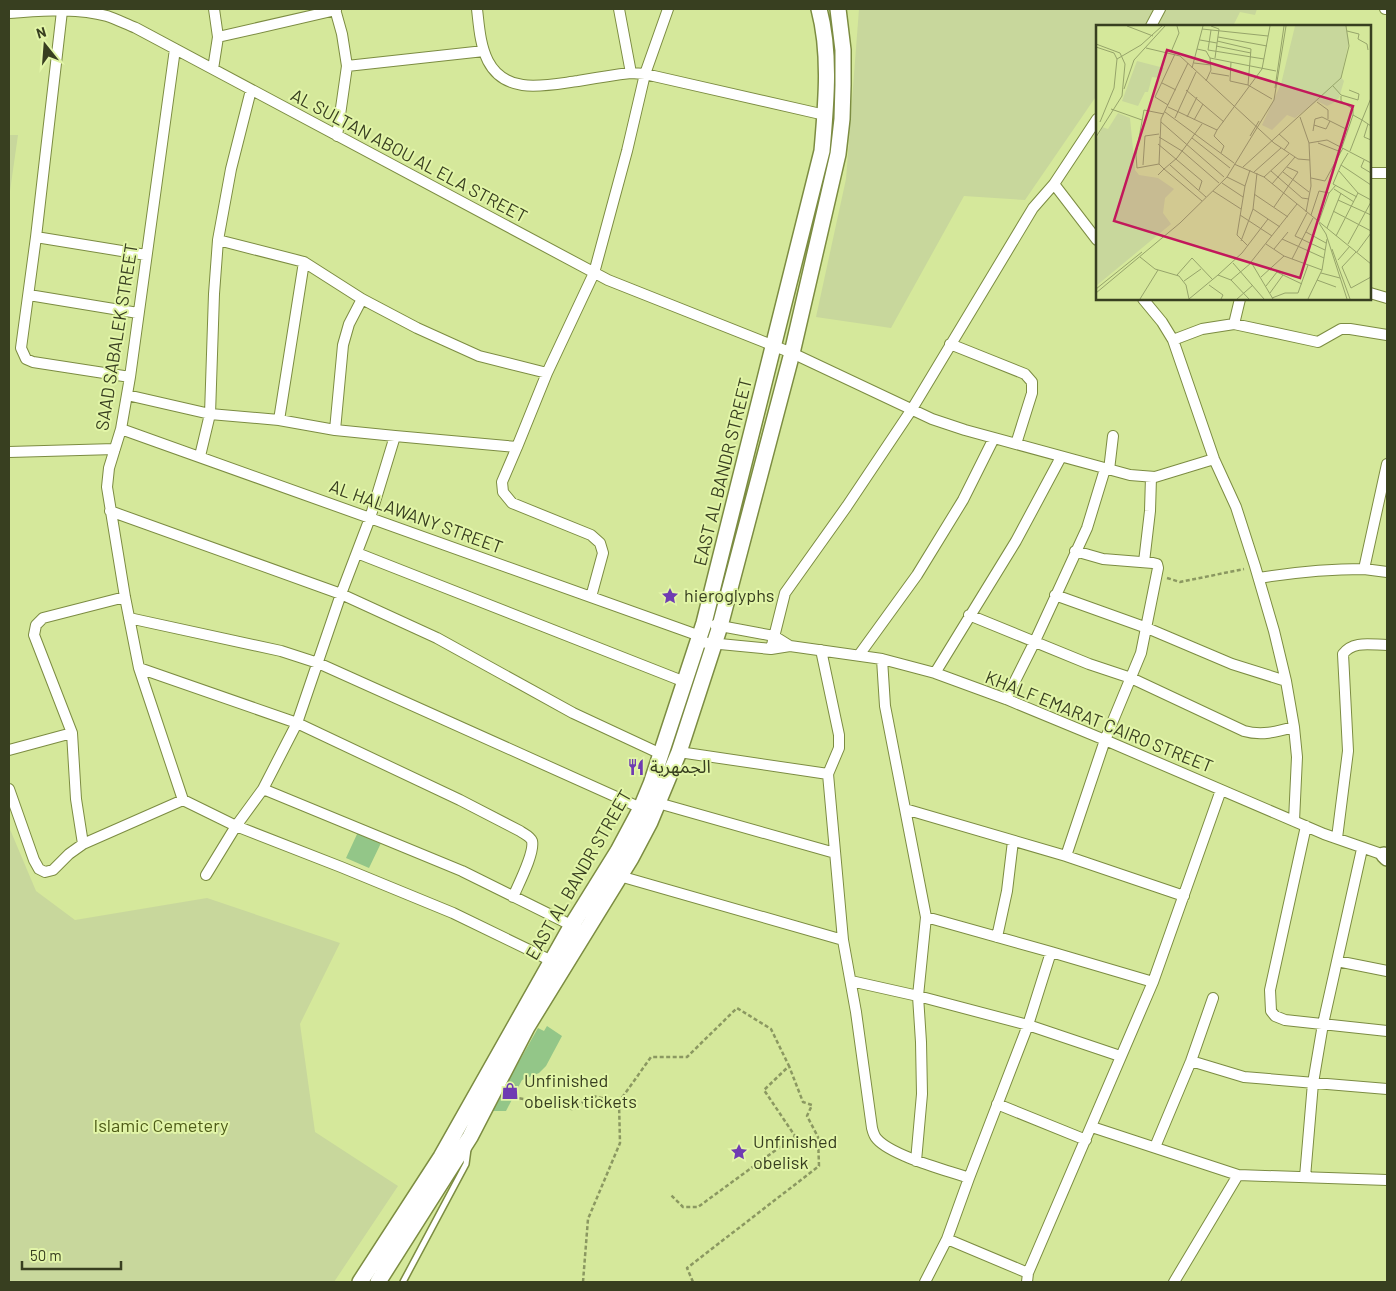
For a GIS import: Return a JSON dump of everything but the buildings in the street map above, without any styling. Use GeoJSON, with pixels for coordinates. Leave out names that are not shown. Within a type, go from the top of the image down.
{"type":"FeatureCollection","features":[{"type":"Feature","properties":{"kind":"main road","name":"EAST AL BANDR STREET"},"geometry":{"type":"LineString","coordinates":[[378,1282],[558,964],[612,874],[641,808],[661,754],[701,634],[822,151],[826,85],[825,52],[819,9]]}},
{"type":"Feature","properties":{"kind":"main road","name":"EAST AL BANDR STREET"},"geometry":{"type":"LineString","coordinates":[[612,874],[640,841],[658,804],[679,752],[715,644],[792,353],[838,154],[844,85],[843,50],[838,9]]}},
{"type":"Feature","properties":{"kind":"main road","name":"EAST AL BANDR STREET"},"geometry":{"type":"LineString","coordinates":[[360,1282],[447,1160],[470,1137],[478,1105]]}},
{"type":"Feature","properties":{"kind":"street"},"geometry":{"type":"LineString","coordinates":[[213,69],[218,37],[214,9]]}},
{"type":"Feature","properties":{"kind":"street"},"geometry":{"type":"LineString","coordinates":[[477,9],[484,51],[495,71],[503,78],[516,84],[533,87],[631,72],[825,115]]}},
{"type":"Feature","properties":{"kind":"street"},"geometry":{"type":"LineString","coordinates":[[619,9],[631,72]]}},
{"type":"Feature","properties":{"kind":"street"},"geometry":{"type":"LineString","coordinates":[[591,597],[603,552],[600,543],[591,535],[512,503],[503,492],[502,482],[547,373],[594,273],[627,152],[645,74],[668,9]]}},
{"type":"Feature","properties":{"kind":"street"},"geometry":{"type":"LineString","coordinates":[[1152,25],[1160,9]]}},
{"type":"Feature","properties":{"kind":"street","name":"AL SULTAN ABOU AL ELA STREET"},"geometry":{"type":"LineString","coordinates":[[9,13],[33,10],[77,11],[106,16],[136,28],[608,280],[792,353],[932,419],[1107,469],[1130,475],[1152,477]]}},
{"type":"Feature","properties":{"kind":"street"},"geometry":{"type":"LineString","coordinates":[[218,37],[335,10],[342,34],[347,66],[337,136]]}},
{"type":"Feature","properties":{"kind":"street"},"geometry":{"type":"LineString","coordinates":[[62,11],[21,348],[26,359],[33,362],[130,378]]}},
{"type":"Feature","properties":{"kind":"street","name":"SAAD SABALEK STREET"},"geometry":{"type":"LineString","coordinates":[[175,49],[130,378],[121,429],[109,468],[107,488],[139,668],[183,800]]}},
{"type":"Feature","properties":{"kind":"street"},"geometry":{"type":"LineString","coordinates":[[347,66],[484,51]]}},
{"type":"Feature","properties":{"kind":"street"},"geometry":{"type":"LineString","coordinates":[[200,456],[210,414],[214,294],[218,240],[231,169],[251,90]]}},
{"type":"Feature","properties":{"kind":"street"},"geometry":{"type":"LineString","coordinates":[[771,648],[785,593],[912,410],[1033,208],[1054,184],[1096,120]]}},
{"type":"Feature","properties":{"kind":"street"},"geometry":{"type":"LineString","coordinates":[[1371,173],[1387,173]]}},
{"type":"Feature","properties":{"kind":"street"},"geometry":{"type":"LineString","coordinates":[[1054,184],[1096,239]]}},
{"type":"Feature","properties":{"kind":"street"},"geometry":{"type":"LineString","coordinates":[[36,237],[146,255]]}},
{"type":"Feature","properties":{"kind":"street"},"geometry":{"type":"LineString","coordinates":[[218,240],[304,262],[362,299],[417,328],[479,356],[547,373]]}},
{"type":"Feature","properties":{"kind":"street"},"geometry":{"type":"LineString","coordinates":[[279,420],[304,262]]}},
{"type":"Feature","properties":{"kind":"street"},"geometry":{"type":"LineString","coordinates":[[1371,293],[1387,298]]}},
{"type":"Feature","properties":{"kind":"street"},"geometry":{"type":"LineString","coordinates":[[28,295],[138,313]]}},
{"type":"Feature","properties":{"kind":"street"},"geometry":{"type":"LineString","coordinates":[[335,430],[343,345],[349,324],[362,299]]}},
{"type":"Feature","properties":{"kind":"street"},"geometry":{"type":"LineString","coordinates":[[1144,300],[1162,322],[1173,340],[1214,459],[1236,507],[1259,578],[1286,681],[1294,727],[1297,757],[1294,821]]}},
{"type":"Feature","properties":{"kind":"street"},"geometry":{"type":"LineString","coordinates":[[1234,324],[1240,300]]}},
{"type":"Feature","properties":{"kind":"street"},"geometry":{"type":"LineString","coordinates":[[1173,340],[1202,328],[1234,324],[1318,342],[1341,329],[1387,334]]}},
{"type":"Feature","properties":{"kind":"street"},"geometry":{"type":"LineString","coordinates":[[950,344],[1025,374],[1032,382],[1032,394],[1016,444]]}},
{"type":"Feature","properties":{"kind":"street"},"geometry":{"type":"LineString","coordinates":[[127,395],[210,414],[279,420],[335,430],[516,447]]}},
{"type":"Feature","properties":{"kind":"street","name":"AL HALAWANY STREET"},"geometry":{"type":"LineString","coordinates":[[121,429],[591,597],[701,634]]}},
{"type":"Feature","properties":{"kind":"street"},"geometry":{"type":"LineString","coordinates":[[206,875],[236,826],[263,789],[297,723],[341,594],[370,518],[395,436]]}},
{"type":"Feature","properties":{"kind":"street"},"geometry":{"type":"LineString","coordinates":[[1006,699],[1087,528],[1107,469],[1113,436]]}},
{"type":"Feature","properties":{"kind":"street"},"geometry":{"type":"LineString","coordinates":[[859,655],[917,575],[963,500],[994,438]]}},
{"type":"Feature","properties":{"kind":"street"},"geometry":{"type":"LineString","coordinates":[[9,452],[115,449]]}},
{"type":"Feature","properties":{"kind":"street"},"geometry":{"type":"LineString","coordinates":[[935,673],[1016,541],[1061,456]]}},
{"type":"Feature","properties":{"kind":"street"},"geometry":{"type":"LineString","coordinates":[[1144,562],[1152,477],[1214,459]]}},
{"type":"Feature","properties":{"kind":"street"},"geometry":{"type":"LineString","coordinates":[[1364,569],[1387,464]]}},
{"type":"Feature","properties":{"kind":"street"},"geometry":{"type":"LineString","coordinates":[[110,510],[341,594],[437,638],[573,713],[661,754]]}},
{"type":"Feature","properties":{"kind":"street"},"geometry":{"type":"LineString","coordinates":[[1066,856],[1105,740],[1141,653],[1157,564],[1102,558],[1075,551]]}},
{"type":"Feature","properties":{"kind":"street"},"geometry":{"type":"LineString","coordinates":[[357,553],[685,682]]}},
{"type":"Feature","properties":{"kind":"street"},"geometry":{"type":"LineString","coordinates":[[1259,578],[1319,569],[1364,569],[1387,572]]}},
{"type":"Feature","properties":{"kind":"street"},"geometry":{"type":"LineString","coordinates":[[1055,594],[1147,628],[1232,664],[1286,681]]}},
{"type":"Feature","properties":{"kind":"street"},"geometry":{"type":"LineString","coordinates":[[84,844],[76,799],[72,732],[34,635],[36,625],[43,618],[125,597]]}},
{"type":"Feature","properties":{"kind":"street"},"geometry":{"type":"LineString","coordinates":[[969,615],[1089,664],[1131,678],[1244,731],[1254,734],[1267,734],[1294,727]]}},
{"type":"Feature","properties":{"kind":"street"},"geometry":{"type":"LineString","coordinates":[[129,618],[281,651],[318,663],[641,808]]}},
{"type":"Feature","properties":{"kind":"street","name":"KHALF EMARAT CAIRO STREET"},"geometry":{"type":"LineString","coordinates":[[701,634],[720,626],[774,636],[790,646]]}},
{"type":"Feature","properties":{"kind":"street","name":"KHALF EMARAT CAIRO STREET"},"geometry":{"type":"LineString","coordinates":[[701,634],[715,644],[771,648],[790,646],[859,655],[935,673],[1006,699],[1306,826],[1362,849],[1386,856]]}},
{"type":"Feature","properties":{"kind":"street"},"geometry":{"type":"LineString","coordinates":[[1337,838],[1348,751],[1342,654],[1347,648],[1354,645],[1387,645]]}},
{"type":"Feature","properties":{"kind":"street"},"geometry":{"type":"LineString","coordinates":[[821,650],[840,748],[828,774],[843,940],[851,981],[872,1128],[876,1138],[884,1145],[916,1160],[969,1178]]}},
{"type":"Feature","properties":{"kind":"street"},"geometry":{"type":"LineString","coordinates":[[882,659],[885,706],[926,917],[918,996],[922,1094],[916,1160]]}},
{"type":"Feature","properties":{"kind":"street"},"geometry":{"type":"LineString","coordinates":[[139,668],[297,723],[460,800],[529,836],[532,842],[530,858],[513,898]]}},
{"type":"Feature","properties":{"kind":"street"},"geometry":{"type":"LineString","coordinates":[[9,750],[72,732]]}},
{"type":"Feature","properties":{"kind":"street"},"geometry":{"type":"LineString","coordinates":[[679,752],[828,774]]}},
{"type":"Feature","properties":{"kind":"street"},"geometry":{"type":"LineString","coordinates":[[9,789],[30,851],[39,869],[45,872],[53,870],[69,854],[84,844],[183,800],[236,826],[342,867],[454,914],[558,964]]}},
{"type":"Feature","properties":{"kind":"street"},"geometry":{"type":"LineString","coordinates":[[263,789],[462,872],[579,929]]}},
{"type":"Feature","properties":{"kind":"street"},"geometry":{"type":"LineString","coordinates":[[947,1239],[1027,1278],[1153,982],[1221,790]]}},
{"type":"Feature","properties":{"kind":"street"},"geometry":{"type":"LineString","coordinates":[[658,804],[834,853]]}},
{"type":"Feature","properties":{"kind":"street"},"geometry":{"type":"LineString","coordinates":[[905,809],[1066,856],[1184,896]]}},
{"type":"Feature","properties":{"kind":"street"},"geometry":{"type":"LineString","coordinates":[[1306,826],[1270,990],[1271,1012],[1285,1020],[1387,1030]]}},
{"type":"Feature","properties":{"kind":"street"},"geometry":{"type":"LineString","coordinates":[[997,937],[1007,891],[1013,841]]}},
{"type":"Feature","properties":{"kind":"street"},"geometry":{"type":"LineString","coordinates":[[1305,1177],[1313,1082],[1323,1024],[1362,849]]}},
{"type":"Feature","properties":{"kind":"street"},"geometry":{"type":"LineString","coordinates":[[612,874],[843,940]]}},
{"type":"Feature","properties":{"kind":"street"},"geometry":{"type":"LineString","coordinates":[[926,917],[1153,982]]}},
{"type":"Feature","properties":{"kind":"street"},"geometry":{"type":"LineString","coordinates":[[925,1282],[947,1239],[1028,1025],[1051,952]]}},
{"type":"Feature","properties":{"kind":"street"},"geometry":{"type":"LineString","coordinates":[[1337,961],[1387,971]]}},
{"type":"Feature","properties":{"kind":"street"},"geometry":{"type":"LineString","coordinates":[[851,981],[918,996],[1028,1025],[1120,1056]]}},
{"type":"Feature","properties":{"kind":"street"},"geometry":{"type":"LineString","coordinates":[[1155,1147],[1191,1061],[1213,998]]}},
{"type":"Feature","properties":{"kind":"street"},"geometry":{"type":"LineString","coordinates":[[1191,1061],[1244,1077],[1387,1089]]}},
{"type":"Feature","properties":{"kind":"street"},"geometry":{"type":"LineString","coordinates":[[997,1104],[1086,1140]]}},
{"type":"Feature","properties":{"kind":"street"},"geometry":{"type":"LineString","coordinates":[[1092,1127],[1238,1175],[1387,1180]]}},
{"type":"Feature","properties":{"kind":"street"},"geometry":{"type":"LineString","coordinates":[[1174,1282],[1238,1175]]}},
{"type":"Feature","properties":{"kind":"lane"},"geometry":{"type":"LineString","coordinates":[[403,1282],[466,1164],[470,1137]]}},
{"type":"Feature","properties":{"kind":"path"},"geometry":{"type":"LineString","coordinates":[[1156,574],[1180,582],[1255,566]]}},
{"type":"Feature","properties":{"kind":"path"},"geometry":{"type":"LineString","coordinates":[[583,1282],[588,1219],[620,1143],[619,1102],[651,1057],[687,1057],[737,1008],[771,1029],[789,1066],[803,1102],[812,1105],[807,1116],[818,1138],[819,1166],[687,1268],[693,1282]]}},
{"type":"Feature","properties":{"kind":"path"},"geometry":{"type":"LineString","coordinates":[[671,1194],[683,1207],[698,1208],[795,1136],[764,1090],[789,1066]]}},
{"type":"Feature","properties":{"kind":"path"},"geometry":{"type":"LineString","coordinates":[[513,1097],[572,1109],[593,1096],[619,1102]]}},
{"type":"Feature","properties":{"kind":"green space"},"geometry":{"type":"Polygon","coordinates":[[[859,9],[1257,9],[1255,15],[1240,12],[1234,25],[1096,25],[1096,96],[1025,200],[964,196],[891,328],[816,317],[846,179],[859,9]]]}},
{"type":"Feature","properties":{"kind":"green space"},"geometry":{"type":"Polygon","coordinates":[[[9,135],[18,135],[9,198],[9,135]]]}},
{"type":"Feature","properties":{"kind":"green space","name":"Islamic Cemetery"},"geometry":{"type":"Polygon","coordinates":[[[9,827],[36,891],[75,920],[207,898],[340,943],[300,1024],[315,1132],[398,1186],[334,1282],[9,1282],[9,827]]]}},
{"type":"Feature","properties":{"kind":"place","name":"hieroglyphs"},"geometry":{"type":"Point","coordinates":[670,596]}},
{"type":"Feature","properties":{"kind":"place","name":"الجمهرية"},"geometry":{"type":"Point","coordinates":[636,767]}},
{"type":"Feature","properties":{"kind":"place","name":"Unfinished obelisk tickets"},"geometry":{"type":"Point","coordinates":[510,1091]}},
{"type":"Feature","properties":{"kind":"place","name":"Unfinished obelisk"},"geometry":{"type":"Point","coordinates":[739,1152]}}]}
